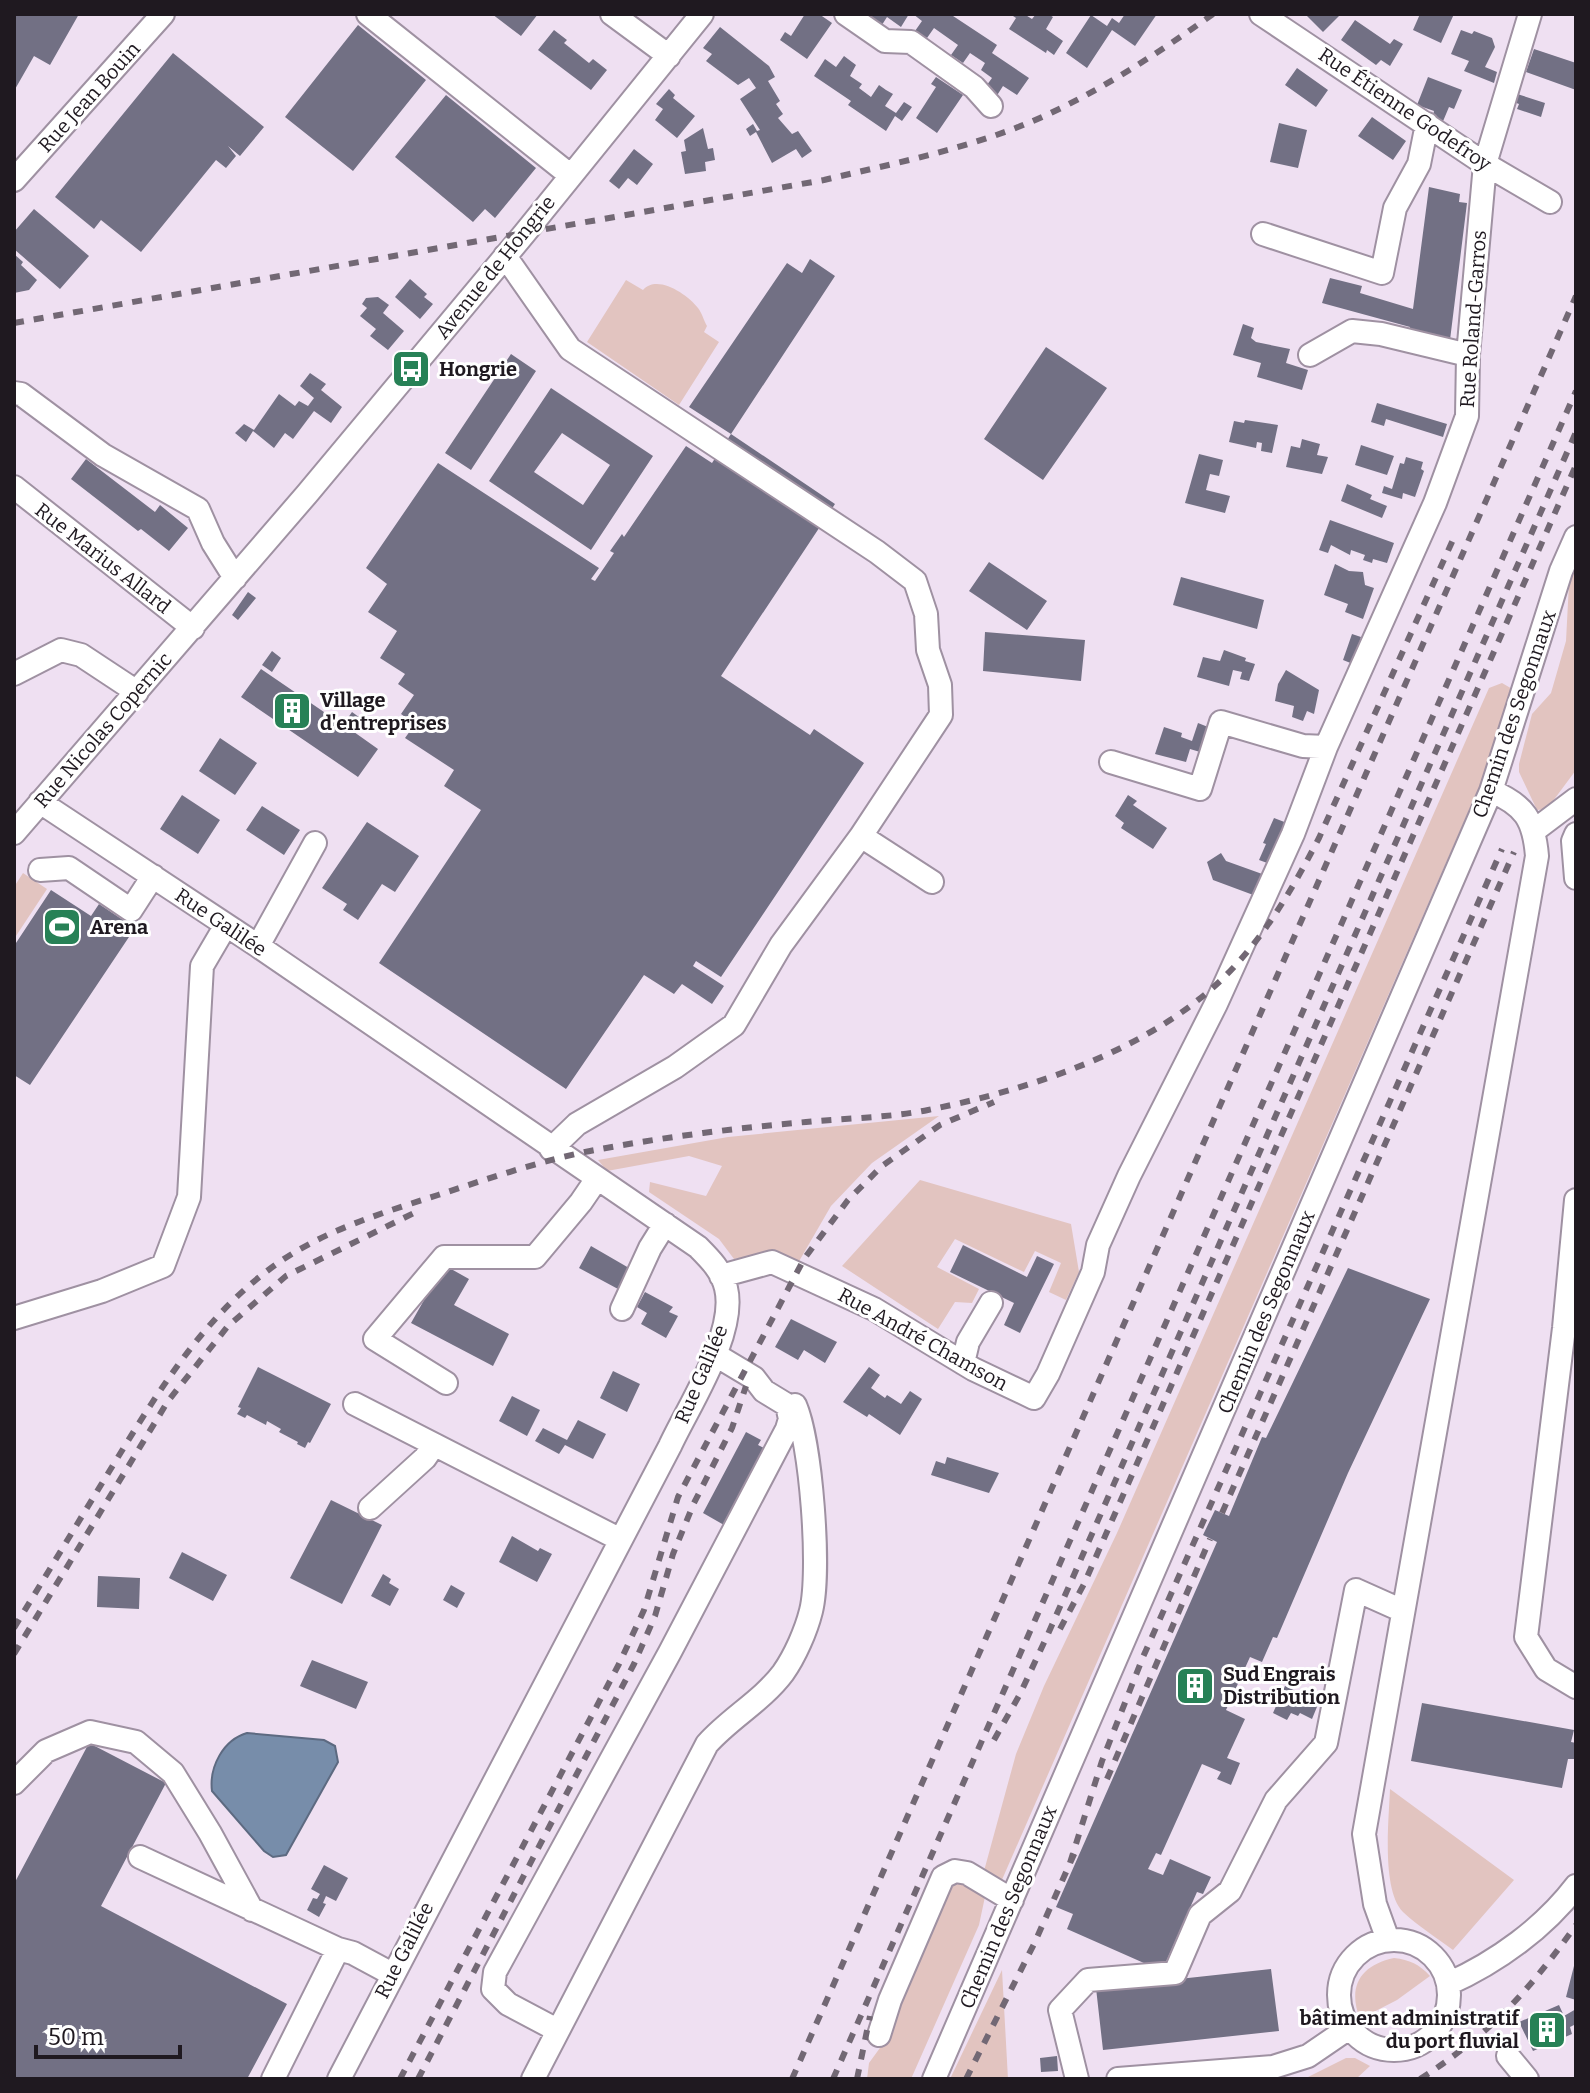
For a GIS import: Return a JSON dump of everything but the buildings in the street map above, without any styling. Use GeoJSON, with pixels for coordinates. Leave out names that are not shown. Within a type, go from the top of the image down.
{"type":"FeatureCollection","features":[{"type":"Feature","properties":{"kind":"street","name":"Rue Jean Bouin"},"geometry":{"type":"LineString","coordinates":[[14,180],[163,14]]}},
{"type":"Feature","properties":{"kind":"street"},"geometry":{"type":"LineString","coordinates":[[368,14],[570,175]]}},
{"type":"Feature","properties":{"kind":"street"},"geometry":{"type":"LineString","coordinates":[[612,14],[669,56]]}},
{"type":"Feature","properties":{"kind":"street","name":"Avenue de Hongrie"},"geometry":{"type":"LineString","coordinates":[[193,628],[505,256],[702,14]]}},
{"type":"Feature","properties":{"kind":"street"},"geometry":{"type":"LineString","coordinates":[[846,14],[885,41],[911,42],[974,87],[991,106]]}},
{"type":"Feature","properties":{"kind":"street","name":"Rue Étienne Godefroy"},"geometry":{"type":"LineString","coordinates":[[1261,14],[1485,164],[1550,202]]}},
{"type":"Feature","properties":{"kind":"street","name":"Rue Roland-Garros"},"geometry":{"type":"LineString","coordinates":[[1034,1398],[1048,1374],[1093,1272],[1098,1245],[1129,1176],[1216,1004],[1293,834],[1326,747],[1435,503],[1467,416],[1468,355],[1485,164],[1530,14]]}},
{"type":"Feature","properties":{"kind":"street"},"geometry":{"type":"LineString","coordinates":[[1263,234],[1382,273],[1395,208],[1419,164],[1427,124]]}},
{"type":"Feature","properties":{"kind":"street"},"geometry":{"type":"LineString","coordinates":[[505,256],[570,349],[877,552],[915,581],[926,614],[928,650],[940,685],[941,715],[861,836],[781,945],[734,1025],[675,1067],[577,1124],[551,1149]]}},
{"type":"Feature","properties":{"kind":"street"},"geometry":{"type":"LineString","coordinates":[[1310,355],[1352,331],[1381,334],[1468,355]]}},
{"type":"Feature","properties":{"kind":"street"},"geometry":{"type":"LineString","coordinates":[[14,393],[21,394],[103,455],[198,509],[213,543],[235,578]]}},
{"type":"Feature","properties":{"kind":"street","name":"Rue Marius Allard"},"geometry":{"type":"LineString","coordinates":[[14,487],[193,628]]}},
{"type":"Feature","properties":{"kind":"street","name":"Chemin des Segonnaux"},"geometry":{"type":"LineString","coordinates":[[934,2079],[1491,791],[1561,571],[1576,537]]}},
{"type":"Feature","properties":{"kind":"street","name":"Rue Nicolas Copernic"},"geometry":{"type":"LineString","coordinates":[[14,833],[193,628]]}},
{"type":"Feature","properties":{"kind":"street"},"geometry":{"type":"LineString","coordinates":[[14,674],[61,650],[81,655],[137,692]]}},
{"type":"Feature","properties":{"kind":"street"},"geometry":{"type":"LineString","coordinates":[[1111,762],[1200,789],[1221,722],[1303,746],[1326,747]]}},
{"type":"Feature","properties":{"kind":"street"},"geometry":{"type":"LineString","coordinates":[[1388,1940],[1375,1904],[1364,1834],[1537,856],[1535,830],[1520,807],[1491,791]]}},
{"type":"Feature","properties":{"kind":"street"},"geometry":{"type":"LineString","coordinates":[[1535,830],[1576,799]]}},
{"type":"Feature","properties":{"kind":"street","name":"Rue Galilée"},"geometry":{"type":"LineString","coordinates":[[40,802],[258,946],[698,1247],[712,1261],[727,1290],[724,1327],[670,1446],[339,2079]]}},
{"type":"Feature","properties":{"kind":"street"},"geometry":{"type":"LineString","coordinates":[[1576,834],[1573,841],[1576,878]]}},
{"type":"Feature","properties":{"kind":"street"},"geometry":{"type":"LineString","coordinates":[[861,836],[932,882]]}},
{"type":"Feature","properties":{"kind":"street"},"geometry":{"type":"LineString","coordinates":[[258,946],[315,843]]}},
{"type":"Feature","properties":{"kind":"street"},"geometry":{"type":"LineString","coordinates":[[40,870],[69,868],[131,910],[153,876]]}},
{"type":"Feature","properties":{"kind":"street"},"geometry":{"type":"LineString","coordinates":[[14,1318],[102,1291],[163,1266],[189,1197],[202,966],[226,925]]}},
{"type":"Feature","properties":{"kind":"street"},"geometry":{"type":"LineString","coordinates":[[446,1383],[375,1339],[444,1257],[535,1257],[596,1180]]}},
{"type":"Feature","properties":{"kind":"street"},"geometry":{"type":"LineString","coordinates":[[1576,1200],[1564,1328],[1526,1637],[1546,1669],[1576,1687]]}},
{"type":"Feature","properties":{"kind":"street"},"geometry":{"type":"LineString","coordinates":[[622,1309],[650,1248],[665,1224]]}},
{"type":"Feature","properties":{"kind":"street","name":"Rue André Chamson"},"geometry":{"type":"LineString","coordinates":[[721,1276],[772,1262],[874,1309],[963,1363],[1034,1398]]}},
{"type":"Feature","properties":{"kind":"street"},"geometry":{"type":"LineString","coordinates":[[963,1363],[968,1342],[991,1303]]}},
{"type":"Feature","properties":{"kind":"street"},"geometry":{"type":"LineString","coordinates":[[533,2079],[707,1744],[722,1727],[764,1695],[785,1671],[811,1610],[814,1568],[812,1518],[801,1422],[788,1393],[769,1381],[754,1378],[714,1354]]}},
{"type":"Feature","properties":{"kind":"street"},"geometry":{"type":"LineString","coordinates":[[557,2030],[502,1999],[493,1989],[492,1982],[787,1429],[790,1419],[787,1405],[764,1391],[754,1378]]}},
{"type":"Feature","properties":{"kind":"street"},"geometry":{"type":"LineString","coordinates":[[355,1404],[619,1539]]}},
{"type":"Feature","properties":{"kind":"street"},"geometry":{"type":"LineString","coordinates":[[370,1508],[425,1458],[434,1445]]}},
{"type":"Feature","properties":{"kind":"street"},"geometry":{"type":"LineString","coordinates":[[1077,2079],[1060,2010],[1088,1980],[1175,1973],[1200,1915],[1230,1891],[1276,1800],[1326,1743],[1356,1590],[1403,1611]]}},
{"type":"Feature","properties":{"kind":"street"},"geometry":{"type":"LineString","coordinates":[[14,1783],[46,1751],[90,1732],[136,1742],[173,1773],[252,1910]]}},
{"type":"Feature","properties":{"kind":"street"},"geometry":{"type":"LineString","coordinates":[[140,1857],[338,1949],[353,1953],[392,1974]]}},
{"type":"Feature","properties":{"kind":"street"},"geometry":{"type":"LineString","coordinates":[[879,2035],[890,2000],[943,1877],[955,1871],[967,1873],[1012,1900]]}},
{"type":"Feature","properties":{"kind":"street"},"geometry":{"type":"LineString","coordinates":[[1448,1984],[1500,1955],[1556,1912],[1576,1886]]}},
{"type":"Feature","properties":{"kind":"street"},"geometry":{"type":"LineString","coordinates":[[1388,1940],[1404,1940],[1419,1945],[1433,1955],[1443,1968],[1448,1984],[1449,2003],[1443,2021],[1431,2036],[1415,2046],[1396,2050],[1378,2048],[1362,2040],[1349,2028],[1342,2013],[1340,1981],[1347,1965],[1364,1948],[1388,1940]]}},
{"type":"Feature","properties":{"kind":"street"},"geometry":{"type":"LineString","coordinates":[[273,2079],[338,1949]]}},
{"type":"Feature","properties":{"kind":"street"},"geometry":{"type":"LineString","coordinates":[[1118,2079],[1273,2067],[1308,2056],[1349,2028]]}},
{"type":"Feature","properties":{"kind":"street"},"geometry":{"type":"LineString","coordinates":[[1508,2056],[1527,2079]]}},
{"type":"Feature","properties":{"kind":"shaded area"},"geometry":{"type":"Polygon","coordinates":[[[626,280],[643,290],[656,284],[679,292],[699,310],[707,326],[704,332],[719,342],[679,405],[587,342],[626,280]]]}},
{"type":"Feature","properties":{"kind":"shaded area"},"geometry":{"type":"Polygon","coordinates":[[[1576,550],[1576,770],[1547,809],[1537,810],[1519,772],[1519,764],[1532,714],[1551,693],[1566,641],[1570,564],[1576,550]]]}},
{"type":"Feature","properties":{"kind":"shaded area"},"geometry":{"type":"Polygon","coordinates":[[[1502,683],[1514,690],[1480,785],[1001,1882],[984,1871],[1016,1754],[1044,1686],[1117,1533],[1489,688],[1502,683]]]}},
{"type":"Feature","properties":{"kind":"shaded area"},"geometry":{"type":"Polygon","coordinates":[[[23,873],[47,889],[14,939],[14,887],[23,873]]]}},
{"type":"Feature","properties":{"kind":"shaded area"},"geometry":{"type":"Polygon","coordinates":[[[939,1116],[872,1163],[831,1206],[798,1263],[774,1252],[734,1259],[719,1239],[649,1192],[650,1182],[706,1196],[722,1166],[689,1156],[607,1171],[598,1160],[728,1137],[939,1116]]]}},
{"type":"Feature","properties":{"kind":"shaded area"},"geometry":{"type":"Polygon","coordinates":[[[920,1180],[1071,1224],[1079,1272],[1066,1300],[1049,1292],[1061,1263],[1035,1251],[1024,1272],[955,1239],[937,1267],[979,1289],[972,1303],[955,1302],[938,1329],[842,1266],[920,1180]]]}},
{"type":"Feature","properties":{"kind":"shaded area"},"geometry":{"type":"Polygon","coordinates":[[[1390,1789],[1514,1880],[1453,1950],[1403,1912],[1396,1901],[1388,1853],[1390,1789]]]}},
{"type":"Feature","properties":{"kind":"shaded area"},"geometry":{"type":"Polygon","coordinates":[[[962,1882],[986,1892],[979,1925],[911,2079],[867,2079],[869,2063],[885,2041],[896,2005],[944,1896],[962,1882]]]}},
{"type":"Feature","properties":{"kind":"shaded area"},"geometry":{"type":"Polygon","coordinates":[[[1394,1958],[1414,1963],[1430,1976],[1397,2000],[1360,2019],[1355,1997],[1360,1979],[1373,1966],[1394,1958]]]}},
{"type":"Feature","properties":{"kind":"shaded area"},"geometry":{"type":"Polygon","coordinates":[[[1002,1970],[1008,2079],[950,2079],[1002,1970]]]}},
{"type":"Feature","properties":{"kind":"shaded area"},"geometry":{"type":"Polygon","coordinates":[[[1346,2058],[1355,2058],[1370,2066],[1356,2079],[1304,2079],[1346,2058]]]}},
{"type":"Feature","properties":{"kind":"water"},"geometry":{"type":"Polygon","coordinates":[[[247,1733],[324,1740],[335,1746],[338,1762],[286,1855],[273,1857],[264,1851],[212,1791],[213,1773],[219,1756],[231,1742],[247,1733]]]}},
{"type":"Feature","properties":{"kind":"railway"},"geometry":{"type":"LineString","coordinates":[[14,323],[824,180],[919,158],[1013,129],[1065,106],[1142,62],[1213,14]]}},
{"type":"Feature","properties":{"kind":"railway"},"geometry":{"type":"LineString","coordinates":[[792,2079],[1576,296]]}},
{"type":"Feature","properties":{"kind":"railway"},"geometry":{"type":"LineString","coordinates":[[833,2079],[1576,391]]}},
{"type":"Feature","properties":{"kind":"railway"},"geometry":{"type":"LineString","coordinates":[[994,1740],[1048,1634],[1576,432]]}},
{"type":"Feature","properties":{"kind":"railway"},"geometry":{"type":"LineString","coordinates":[[1060,1629],[1084,1584],[1576,465]]}},
{"type":"Feature","properties":{"kind":"railway"},"geometry":{"type":"LineString","coordinates":[[14,1628],[143,1416],[204,1331],[253,1282],[299,1250],[357,1222],[516,1170],[576,1154],[727,1130],[913,1113],[1010,1090],[1092,1061],[1132,1042],[1204,996],[1259,937],[1310,855],[1456,533]]}},
{"type":"Feature","properties":{"kind":"railway"},"geometry":{"type":"LineString","coordinates":[[1070,1863],[1102,1761],[1143,1657],[1502,849]]}},
{"type":"Feature","properties":{"kind":"railway"},"geometry":{"type":"LineString","coordinates":[[1222,1513],[1514,852]]}},
{"type":"Feature","properties":{"kind":"railway"},"geometry":{"type":"LineString","coordinates":[[400,2079],[619,1664],[644,1610],[678,1497],[804,1259],[848,1200],[882,1166],[940,1125],[994,1102]]}},
{"type":"Feature","properties":{"kind":"railway"},"geometry":{"type":"LineString","coordinates":[[14,1654],[168,1401],[228,1326],[286,1276],[416,1212]]}},
{"type":"Feature","properties":{"kind":"railway"},"geometry":{"type":"LineString","coordinates":[[418,2079],[634,1664],[655,1616],[673,1554],[694,1503],[732,1428],[746,1386]]}},
{"type":"Feature","properties":{"kind":"railway"},"geometry":{"type":"LineString","coordinates":[[1107,1779],[1210,1539]]}},
{"type":"Feature","properties":{"kind":"railway"},"geometry":{"type":"LineString","coordinates":[[966,2079],[1034,1944],[1075,1852]]}},
{"type":"Feature","properties":{"kind":"railway"},"geometry":{"type":"LineString","coordinates":[[1420,2079],[1467,2046],[1506,2010],[1542,1971],[1576,1925]]}},
{"type":"Feature","properties":{"kind":"railway"},"geometry":{"type":"LineString","coordinates":[[857,2079],[870,2016]]}},
{"type":"Feature","properties":{"kind":"place","name":"Hongrie"},"geometry":{"type":"Point","coordinates":[411,369]}},
{"type":"Feature","properties":{"kind":"place","name":"Village d'entreprises"},"geometry":{"type":"Point","coordinates":[292,711]}},
{"type":"Feature","properties":{"kind":"place","name":"Arena"},"geometry":{"type":"Point","coordinates":[62,927]}},
{"type":"Feature","properties":{"kind":"place","name":"Sud Engrais Distribution"},"geometry":{"type":"Point","coordinates":[1195,1686]}},
{"type":"Feature","properties":{"kind":"place","name":"bâtiment administratif du port fluvial"},"geometry":{"type":"Point","coordinates":[1547,2030]}}]}
